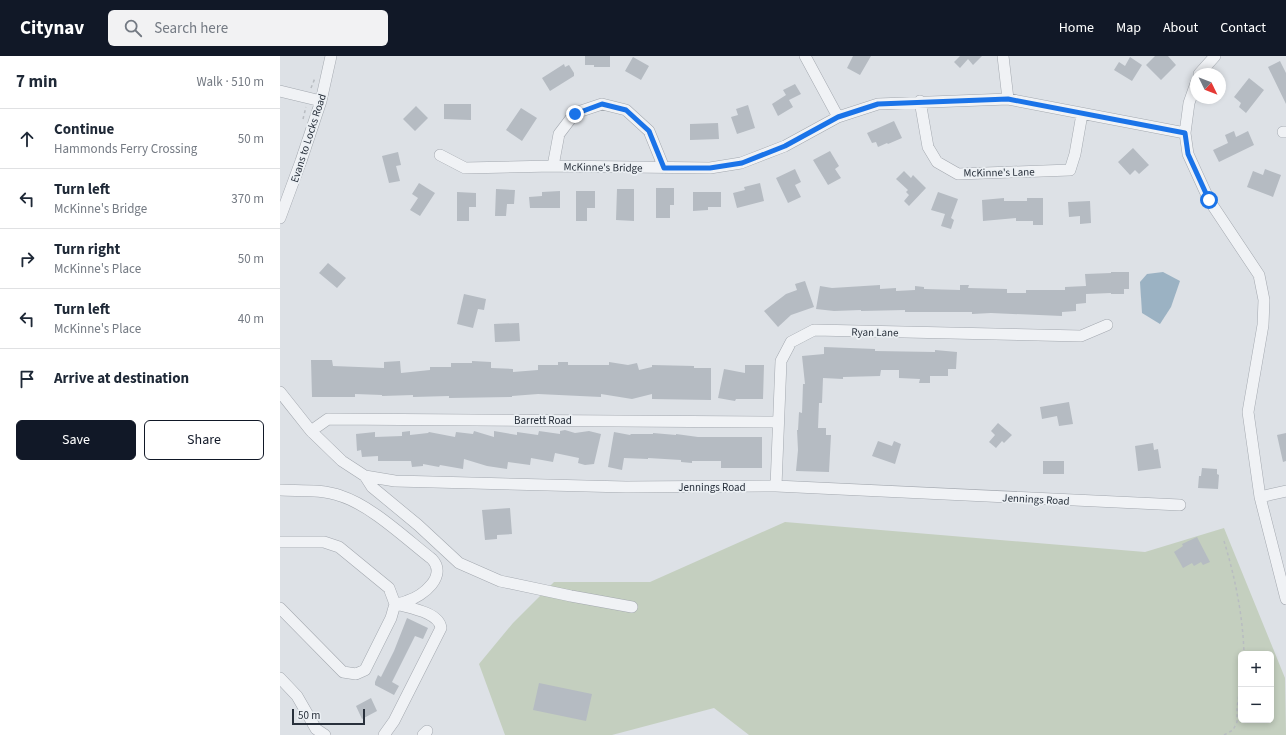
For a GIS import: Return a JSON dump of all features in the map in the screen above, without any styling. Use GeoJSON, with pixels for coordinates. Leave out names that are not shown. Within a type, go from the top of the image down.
{"type":"FeatureCollection","features":[{"type":"Feature","properties":{"kind":"street","name":"Evans to Locks Road"},"geometry":{"type":"LineString","coordinates":[[280,218],[302,161],[321,101],[331,56]]}},
{"type":"Feature","properties":{"kind":"street"},"geometry":{"type":"LineString","coordinates":[[805,56],[838,117]]}},
{"type":"Feature","properties":{"kind":"street"},"geometry":{"type":"LineString","coordinates":[[1003,56],[1008,99]]}},
{"type":"Feature","properties":{"kind":"street"},"geometry":{"type":"LineString","coordinates":[[1205,68],[1215,56]]}},
{"type":"Feature","properties":{"kind":"street"},"geometry":{"type":"LineString","coordinates":[[280,91],[321,101]]}},
{"type":"Feature","properties":{"kind":"street","name":"McKinne's Bridge"},"geometry":{"type":"LineString","coordinates":[[440,155],[465,168],[552,166],[710,168],[742,163],[785,146],[838,117],[878,104],[1008,99],[1185,133]]}},
{"type":"Feature","properties":{"kind":"street"},"geometry":{"type":"LineString","coordinates":[[1190,100],[1185,133],[1188,154],[1209,200],[1259,275],[1264,300],[1263,325],[1248,412],[1260,497],[1286,598]]}},
{"type":"Feature","properties":{"kind":"street","name":"McKinne's Lane"},"geometry":{"type":"LineString","coordinates":[[920,102],[928,147],[938,162],[958,174],[1070,170],[1082,114]]}},
{"type":"Feature","properties":{"kind":"street"},"geometry":{"type":"LineString","coordinates":[[552,166],[559,134],[575,114],[602,104],[626,110],[649,131],[664,168]]}},
{"type":"Feature","properties":{"kind":"street","name":"Ryan Lane"},"geometry":{"type":"LineString","coordinates":[[776,486],[781,361],[791,342],[814,330],[1081,336],[1108,325]]}},
{"type":"Feature","properties":{"kind":"street","name":"Jennings Road"},"geometry":{"type":"LineString","coordinates":[[280,392],[311,431],[342,461],[365,476],[395,481],[626,487],[776,486],[1180,505]]}},
{"type":"Feature","properties":{"kind":"street","name":"Barrett Road"},"geometry":{"type":"LineString","coordinates":[[311,431],[328,419],[778,422]]}},
{"type":"Feature","properties":{"kind":"street"},"geometry":{"type":"LineString","coordinates":[[365,476],[372,487],[418,525],[459,563],[500,581],[632,607]]}},
{"type":"Feature","properties":{"kind":"street"},"geometry":{"type":"LineString","coordinates":[[280,490],[323,492],[354,501],[368,509],[432,559],[436,564],[437,577],[431,585],[420,596],[407,602],[395,604]]}},
{"type":"Feature","properties":{"kind":"street"},"geometry":{"type":"LineString","coordinates":[[1260,497],[1286,491]]}},
{"type":"Feature","properties":{"kind":"street"},"geometry":{"type":"LineString","coordinates":[[280,542],[324,542],[339,547],[389,588],[395,604],[391,618],[366,670],[356,674],[343,672],[280,608]]}},
{"type":"Feature","properties":{"kind":"street"},"geometry":{"type":"LineString","coordinates":[[384,735],[394,721],[441,628],[437,619],[430,614],[395,604]]}},
{"type":"Feature","properties":{"kind":"street"},"geometry":{"type":"LineString","coordinates":[[280,678],[297,696],[316,729],[325,735]]}},
{"type":"Feature","properties":{"kind":"path"},"geometry":{"type":"LineString","coordinates":[[1224,541],[1234,577],[1244,641],[1244,651]]}},
{"type":"Feature","properties":{"kind":"path"},"geometry":{"type":"LineString","coordinates":[[1224,735],[1233,730],[1237,722],[1240,687]]}},
{"type":"Feature","properties":{"kind":"green space"},"geometry":{"type":"Polygon","coordinates":[[[785,522],[1145,552],[1224,528],[1285,678],[1286,735],[749,735],[714,708],[612,735],[505,735],[479,664],[513,623],[554,582],[650,582],[785,522]]]}},
{"type":"Feature","properties":{"kind":"water"},"geometry":{"type":"Polygon","coordinates":[[[1163,272],[1180,281],[1171,307],[1160,324],[1142,313],[1140,282],[1147,274],[1163,272]]]}},
{"type":"Feature","properties":{"kind":"building"},"geometry":{"type":"Polygon","coordinates":[[[585,56],[610,56],[610,67],[594,67],[594,65],[585,65],[585,56]]]}},
{"type":"Feature","properties":{"kind":"building"},"geometry":{"type":"Polygon","coordinates":[[[853,56],[871,56],[860,75],[847,68],[853,56]]]}},
{"type":"Feature","properties":{"kind":"building"},"geometry":{"type":"Polygon","coordinates":[[[960,56],[982,56],[973,65],[968,59],[960,68],[954,62],[960,56]]]}},
{"type":"Feature","properties":{"kind":"building"},"geometry":{"type":"Polygon","coordinates":[[[1155,56],[1168,56],[1176,65],[1161,80],[1146,65],[1155,56]]]}},
{"type":"Feature","properties":{"kind":"building"},"geometry":{"type":"Polygon","coordinates":[[[633,57],[649,66],[641,80],[625,71],[633,57]]]}},
{"type":"Feature","properties":{"kind":"building"},"geometry":{"type":"Polygon","coordinates":[[[1130,57],[1142,65],[1132,81],[1114,70],[1119,62],[1125,66],[1130,57]]]}},
{"type":"Feature","properties":{"kind":"building"},"geometry":{"type":"Polygon","coordinates":[[[1280,61],[1286,73],[1286,104],[1268,67],[1280,61]]]}},
{"type":"Feature","properties":{"kind":"building"},"geometry":{"type":"Polygon","coordinates":[[[564,64],[565,67],[569,65],[574,73],[574,76],[550,91],[542,78],[564,64]]]}},
{"type":"Feature","properties":{"kind":"building"},"geometry":{"type":"Polygon","coordinates":[[[1249,78],[1264,90],[1246,113],[1239,107],[1241,103],[1234,97],[1249,78]]]}},
{"type":"Feature","properties":{"kind":"building"},"geometry":{"type":"Polygon","coordinates":[[[795,84],[801,94],[789,100],[793,107],[778,116],[772,104],[786,95],[783,90],[795,84]]]}},
{"type":"Feature","properties":{"kind":"building"},"geometry":{"type":"Polygon","coordinates":[[[444,104],[471,104],[471,120],[444,119],[444,104]]]}},
{"type":"Feature","properties":{"kind":"building"},"geometry":{"type":"Polygon","coordinates":[[[748,105],[755,128],[737,134],[731,117],[738,115],[736,109],[748,105]]]}},
{"type":"Feature","properties":{"kind":"building"},"geometry":{"type":"Polygon","coordinates":[[[416,106],[428,118],[415,131],[403,119],[416,106]]]}},
{"type":"Feature","properties":{"kind":"building"},"geometry":{"type":"Polygon","coordinates":[[[521,108],[537,118],[522,141],[506,130],[521,108]]]}},
{"type":"Feature","properties":{"kind":"building"},"geometry":{"type":"Polygon","coordinates":[[[894,121],[902,138],[878,147],[876,142],[872,143],[867,133],[894,121]]]}},
{"type":"Feature","properties":{"kind":"building"},"geometry":{"type":"Polygon","coordinates":[[[718,123],[719,139],[690,140],[690,124],[718,123]]]}},
{"type":"Feature","properties":{"kind":"building"},"geometry":{"type":"Polygon","coordinates":[[[1234,131],[1236,137],[1248,131],[1254,145],[1219,162],[1213,150],[1228,143],[1225,135],[1234,131]]]}},
{"type":"Feature","properties":{"kind":"building"},"geometry":{"type":"Polygon","coordinates":[[[1133,148],[1149,165],[1139,174],[1135,170],[1130,175],[1118,162],[1133,148]]]}},
{"type":"Feature","properties":{"kind":"building"},"geometry":{"type":"Polygon","coordinates":[[[830,151],[839,166],[835,169],[841,178],[828,185],[813,160],[830,151]]]}},
{"type":"Feature","properties":{"kind":"building"},"geometry":{"type":"Polygon","coordinates":[[[398,152],[401,165],[396,166],[400,181],[389,183],[382,156],[398,152]]]}},
{"type":"Feature","properties":{"kind":"building"},"geometry":{"type":"Polygon","coordinates":[[[795,169],[801,182],[795,185],[801,197],[788,203],[776,178],[795,169]]]}},
{"type":"Feature","properties":{"kind":"building"},"geometry":{"type":"Polygon","coordinates":[[[1265,169],[1281,175],[1273,197],[1247,187],[1253,171],[1263,175],[1265,169]]]}},
{"type":"Feature","properties":{"kind":"building"},"geometry":{"type":"Polygon","coordinates":[[[904,171],[911,178],[913,175],[926,188],[909,206],[904,201],[909,195],[906,192],[908,190],[896,179],[904,171]]]}},
{"type":"Feature","properties":{"kind":"building"},"geometry":{"type":"Polygon","coordinates":[[[419,183],[435,193],[420,216],[410,210],[418,198],[412,194],[419,183]]]}},
{"type":"Feature","properties":{"kind":"building"},"geometry":{"type":"Polygon","coordinates":[[[760,183],[764,201],[737,208],[733,193],[745,190],[744,187],[760,183]]]}},
{"type":"Feature","properties":{"kind":"building"},"geometry":{"type":"Polygon","coordinates":[[[656,188],[674,188],[674,205],[670,205],[670,218],[656,218],[656,188]]]}},
{"type":"Feature","properties":{"kind":"building"},"geometry":{"type":"Polygon","coordinates":[[[496,189],[515,190],[514,204],[507,204],[506,216],[495,216],[496,189]]]}},
{"type":"Feature","properties":{"kind":"building"},"geometry":{"type":"Polygon","coordinates":[[[617,189],[634,189],[634,221],[616,220],[617,189]]]}},
{"type":"Feature","properties":{"kind":"building"},"geometry":{"type":"Polygon","coordinates":[[[560,191],[560,208],[530,208],[529,197],[542,196],[542,192],[560,191]]]}},
{"type":"Feature","properties":{"kind":"building"},"geometry":{"type":"Polygon","coordinates":[[[576,191],[595,191],[595,208],[587,208],[587,221],[576,221],[576,191]]]}},
{"type":"Feature","properties":{"kind":"building"},"geometry":{"type":"Polygon","coordinates":[[[457,192],[476,193],[476,207],[469,207],[469,221],[457,221],[457,192]]]}},
{"type":"Feature","properties":{"kind":"building"},"geometry":{"type":"Polygon","coordinates":[[[693,192],[721,192],[721,207],[708,207],[708,210],[693,211],[693,192]]]}},
{"type":"Feature","properties":{"kind":"building"},"geometry":{"type":"Polygon","coordinates":[[[938,192],[958,199],[951,218],[954,220],[951,229],[941,226],[945,214],[931,210],[938,192]]]}},
{"type":"Feature","properties":{"kind":"building"},"geometry":{"type":"Polygon","coordinates":[[[1004,198],[1004,201],[1027,201],[1027,198],[1043,198],[1043,225],[1033,225],[1033,221],[1016,221],[1016,218],[983,221],[982,200],[1004,198]]]}},
{"type":"Feature","properties":{"kind":"building"},"geometry":{"type":"Polygon","coordinates":[[[1090,201],[1091,223],[1080,224],[1080,216],[1069,217],[1068,202],[1090,201]]]}},
{"type":"Feature","properties":{"kind":"building"},"geometry":{"type":"Polygon","coordinates":[[[328,263],[346,278],[337,288],[319,273],[328,263]]]}},
{"type":"Feature","properties":{"kind":"building"},"geometry":{"type":"Polygon","coordinates":[[[1129,272],[1129,289],[1124,289],[1124,294],[1086,294],[1086,303],[1076,304],[1076,311],[1062,312],[1062,316],[991,313],[972,314],[972,312],[905,312],[905,310],[834,311],[816,309],[820,286],[832,288],[880,285],[880,289],[896,288],[896,291],[915,290],[915,286],[924,287],[924,289],[960,290],[960,285],[969,285],[968,288],[1007,289],[1007,293],[1026,293],[1026,290],[1065,290],[1065,287],[1086,286],[1085,274],[1129,272]]]}},
{"type":"Feature","properties":{"kind":"building"},"geometry":{"type":"Polygon","coordinates":[[[805,281],[814,307],[791,315],[778,327],[764,311],[786,294],[797,290],[795,284],[805,281]]]}},
{"type":"Feature","properties":{"kind":"building"},"geometry":{"type":"Polygon","coordinates":[[[464,294],[486,299],[484,310],[478,309],[473,328],[457,324],[464,294]]]}},
{"type":"Feature","properties":{"kind":"building"},"geometry":{"type":"Polygon","coordinates":[[[519,323],[520,341],[495,342],[494,324],[519,323]]]}},
{"type":"Feature","properties":{"kind":"building"},"geometry":{"type":"Polygon","coordinates":[[[824,347],[875,349],[875,351],[935,352],[935,350],[957,352],[956,369],[948,369],[948,376],[930,376],[930,383],[919,383],[920,379],[899,378],[899,370],[881,370],[880,376],[843,377],[843,379],[823,378],[822,403],[819,403],[818,428],[826,428],[826,435],[831,435],[829,472],[796,471],[798,450],[797,430],[799,412],[802,413],[803,384],[805,384],[802,356],[824,354],[824,347]]]}},
{"type":"Feature","properties":{"kind":"building"},"geometry":{"type":"Polygon","coordinates":[[[311,360],[332,360],[333,366],[384,368],[384,362],[400,361],[401,373],[430,370],[430,367],[451,367],[451,363],[472,363],[472,361],[491,362],[491,368],[513,369],[513,372],[538,370],[538,365],[558,365],[558,362],[568,362],[568,365],[609,365],[609,362],[628,365],[637,363],[639,370],[652,367],[652,365],[694,366],[694,368],[711,368],[711,400],[652,399],[652,394],[632,399],[601,394],[601,397],[538,394],[512,397],[449,398],[449,396],[413,397],[413,395],[382,396],[355,394],[355,397],[312,397],[311,360]]]}},
{"type":"Feature","properties":{"kind":"building"},"geometry":{"type":"Polygon","coordinates":[[[745,365],[764,365],[763,399],[736,399],[735,401],[718,398],[724,369],[745,373],[745,365]]]}},
{"type":"Feature","properties":{"kind":"building"},"geometry":{"type":"Polygon","coordinates":[[[1069,402],[1073,424],[1059,426],[1057,416],[1042,419],[1040,407],[1069,402]]]}},
{"type":"Feature","properties":{"kind":"building"},"geometry":{"type":"Polygon","coordinates":[[[998,423],[1012,435],[1004,443],[1002,441],[996,448],[989,442],[995,435],[991,431],[998,423]]]}},
{"type":"Feature","properties":{"kind":"building"},"geometry":{"type":"Polygon","coordinates":[[[565,430],[575,433],[589,431],[601,434],[594,464],[585,465],[578,463],[579,458],[555,453],[553,462],[531,458],[530,465],[508,462],[507,469],[487,466],[464,459],[463,469],[423,464],[423,466],[412,467],[411,461],[378,461],[378,456],[362,457],[361,450],[357,451],[356,434],[375,432],[375,437],[402,436],[402,432],[410,431],[410,435],[429,432],[455,437],[456,432],[473,434],[474,431],[494,437],[494,431],[517,435],[517,432],[538,435],[539,431],[560,434],[560,431],[565,430]]]}},
{"type":"Feature","properties":{"kind":"building"},"geometry":{"type":"Polygon","coordinates":[[[614,432],[630,435],[653,433],[698,437],[762,437],[762,468],[721,468],[721,461],[692,461],[692,463],[681,462],[681,460],[648,458],[624,458],[622,470],[608,467],[614,432]]]}},
{"type":"Feature","properties":{"kind":"building"},"geometry":{"type":"Polygon","coordinates":[[[1286,433],[1286,461],[1283,462],[1277,435],[1286,433]]]}},
{"type":"Feature","properties":{"kind":"building"},"geometry":{"type":"Polygon","coordinates":[[[878,441],[892,446],[894,441],[901,444],[895,464],[872,456],[878,441]]]}},
{"type":"Feature","properties":{"kind":"building"},"geometry":{"type":"Polygon","coordinates":[[[1153,443],[1154,450],[1158,449],[1161,468],[1138,471],[1135,446],[1153,443]]]}},
{"type":"Feature","properties":{"kind":"building"},"geometry":{"type":"Polygon","coordinates":[[[1043,461],[1064,461],[1064,474],[1043,474],[1043,461]]]}},
{"type":"Feature","properties":{"kind":"building"},"geometry":{"type":"Polygon","coordinates":[[[1202,468],[1217,469],[1217,474],[1219,475],[1218,489],[1198,488],[1199,476],[1201,476],[1202,468]]]}},
{"type":"Feature","properties":{"kind":"building"},"geometry":{"type":"Polygon","coordinates":[[[510,508],[512,534],[497,535],[497,539],[485,540],[482,510],[510,508]]]}},
{"type":"Feature","properties":{"kind":"building"},"geometry":{"type":"Polygon","coordinates":[[[1197,537],[1210,562],[1203,565],[1201,562],[1194,566],[1192,563],[1183,568],[1174,552],[1183,546],[1182,544],[1197,537]]]}},
{"type":"Feature","properties":{"kind":"building"},"geometry":{"type":"Polygon","coordinates":[[[407,618],[428,628],[423,639],[415,636],[392,682],[399,686],[394,695],[375,685],[375,682],[378,675],[381,677],[394,651],[407,618]]]}},
{"type":"Feature","properties":{"kind":"building"},"geometry":{"type":"Polygon","coordinates":[[[539,683],[592,694],[586,721],[533,710],[539,683]]]}},
{"type":"Feature","properties":{"kind":"building"},"geometry":{"type":"Polygon","coordinates":[[[371,698],[377,711],[362,719],[356,706],[371,698]]]}},
{"type":"Feature","properties":{"kind":"route"},"geometry":{"type":"LineString","coordinates":[[575,114],[602,104],[626,110],[649,131],[664,168],[710,168],[742,163],[785,146],[838,117],[878,104],[1008,99],[1185,133],[1188,154],[1209,200]]}}]}
